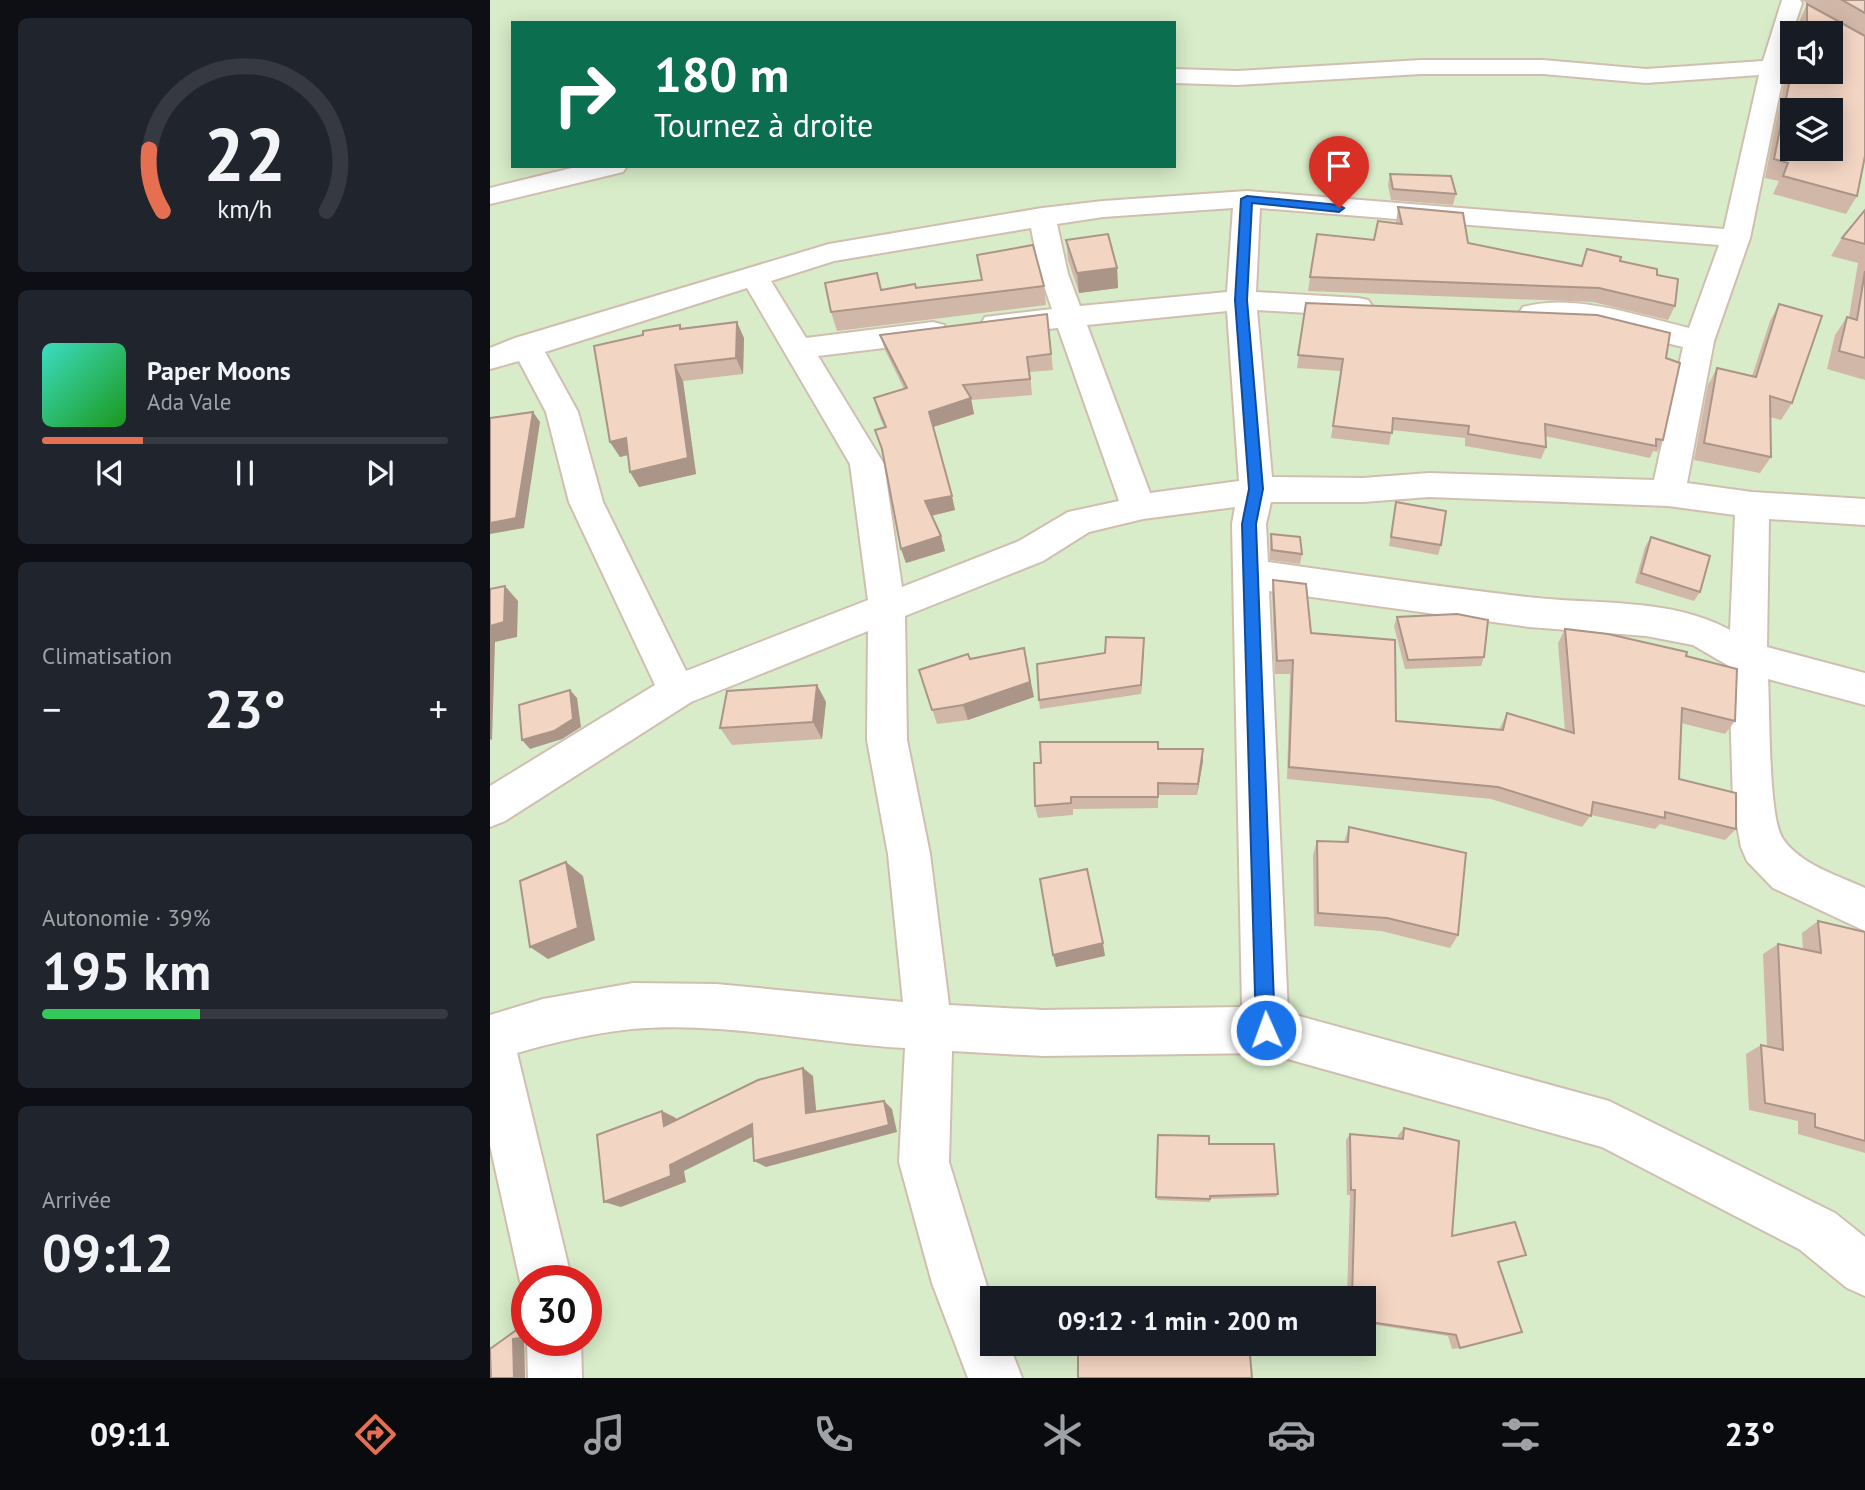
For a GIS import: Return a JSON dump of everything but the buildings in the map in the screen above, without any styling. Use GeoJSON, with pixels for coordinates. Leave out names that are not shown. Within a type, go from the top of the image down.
{"type":"FeatureCollection","features":[{"type":"Feature","properties":{"kind":"street"},"geometry":{"type":"LineString","coordinates":[[1668,493],[1699,341],[1736,238],[1773,67],[1796,6]]}},
{"type":"Feature","properties":{"kind":"street"},"geometry":{"type":"LineString","coordinates":[[1176,76],[1237,78],[1421,66],[1543,67],[1646,76],[1773,67]]}},
{"type":"Feature","properties":{"kind":"street"},"geometry":{"type":"LineString","coordinates":[[490,196],[606,168]]}},
{"type":"Feature","properties":{"kind":"street"},"geometry":{"type":"LineString","coordinates":[[490,359],[526,345],[842,250],[1042,216],[1247,199],[1362,211],[1736,238]]}},
{"type":"Feature","properties":{"kind":"street"},"geometry":{"type":"LineString","coordinates":[[1247,199],[1241,300],[1256,489],[1249,524],[1254,752],[1266,1030]]}},
{"type":"Feature","properties":{"kind":"street"},"geometry":{"type":"LineString","coordinates":[[1042,216],[1054,274],[1138,507]]}},
{"type":"Feature","properties":{"kind":"street"},"geometry":{"type":"LineString","coordinates":[[754,276],[867,464],[887,606],[887,740],[909,854],[929,1027],[924,1162],[958,1283],[995,1378]]}},
{"type":"Feature","properties":{"kind":"street"},"geometry":{"type":"LineString","coordinates":[[797,349],[1068,315],[1241,300],[1388,308]]}},
{"type":"Feature","properties":{"kind":"street"},"geometry":{"type":"LineString","coordinates":[[1510,313],[1593,315],[1699,341]]}},
{"type":"Feature","properties":{"kind":"street"},"geometry":{"type":"LineString","coordinates":[[526,345],[562,412],[586,502],[677,691]]}},
{"type":"Feature","properties":{"kind":"street"},"geometry":{"type":"LineString","coordinates":[[490,808],[677,691],[1031,551],[1080,521],[1125,513],[1138,507],[1216,499],[1256,489],[1363,490],[1429,485],[1668,493],[1752,505],[1865,512]]}},
{"type":"Feature","properties":{"kind":"street"},"geometry":{"type":"LineString","coordinates":[[1752,505],[1748,659],[1754,804],[1762,847],[1788,874],[1865,910]]}},
{"type":"Feature","properties":{"kind":"street"},"geometry":{"type":"LineString","coordinates":[[1251,573],[1516,610],[1646,621],[1701,632],[1748,659],[1865,689]]}},
{"type":"Feature","properties":{"kind":"street"},"geometry":{"type":"LineString","coordinates":[[542,1265],[490,1038],[543,1022],[634,1006],[716,1007],[845,1023],[1044,1032],[1266,1030],[1609,1125],[1817,1231],[1865,1270]]}},
{"type":"Feature","properties":{"kind":"street"},"geometry":{"type":"LineString","coordinates":[[554,1356],[555,1378]]}},
{"type":"Feature","properties":{"kind":"green space"},"geometry":{"type":"Polygon","coordinates":[[[490,0],[1865,0],[1865,1378],[490,1378],[490,0]]]}},
{"type":"Feature","properties":{"kind":"route"},"geometry":{"type":"LineString","coordinates":[[1266,1030],[1254,752],[1249,524],[1256,489],[1241,300],[1247,199],[1339,208]]}}]}
